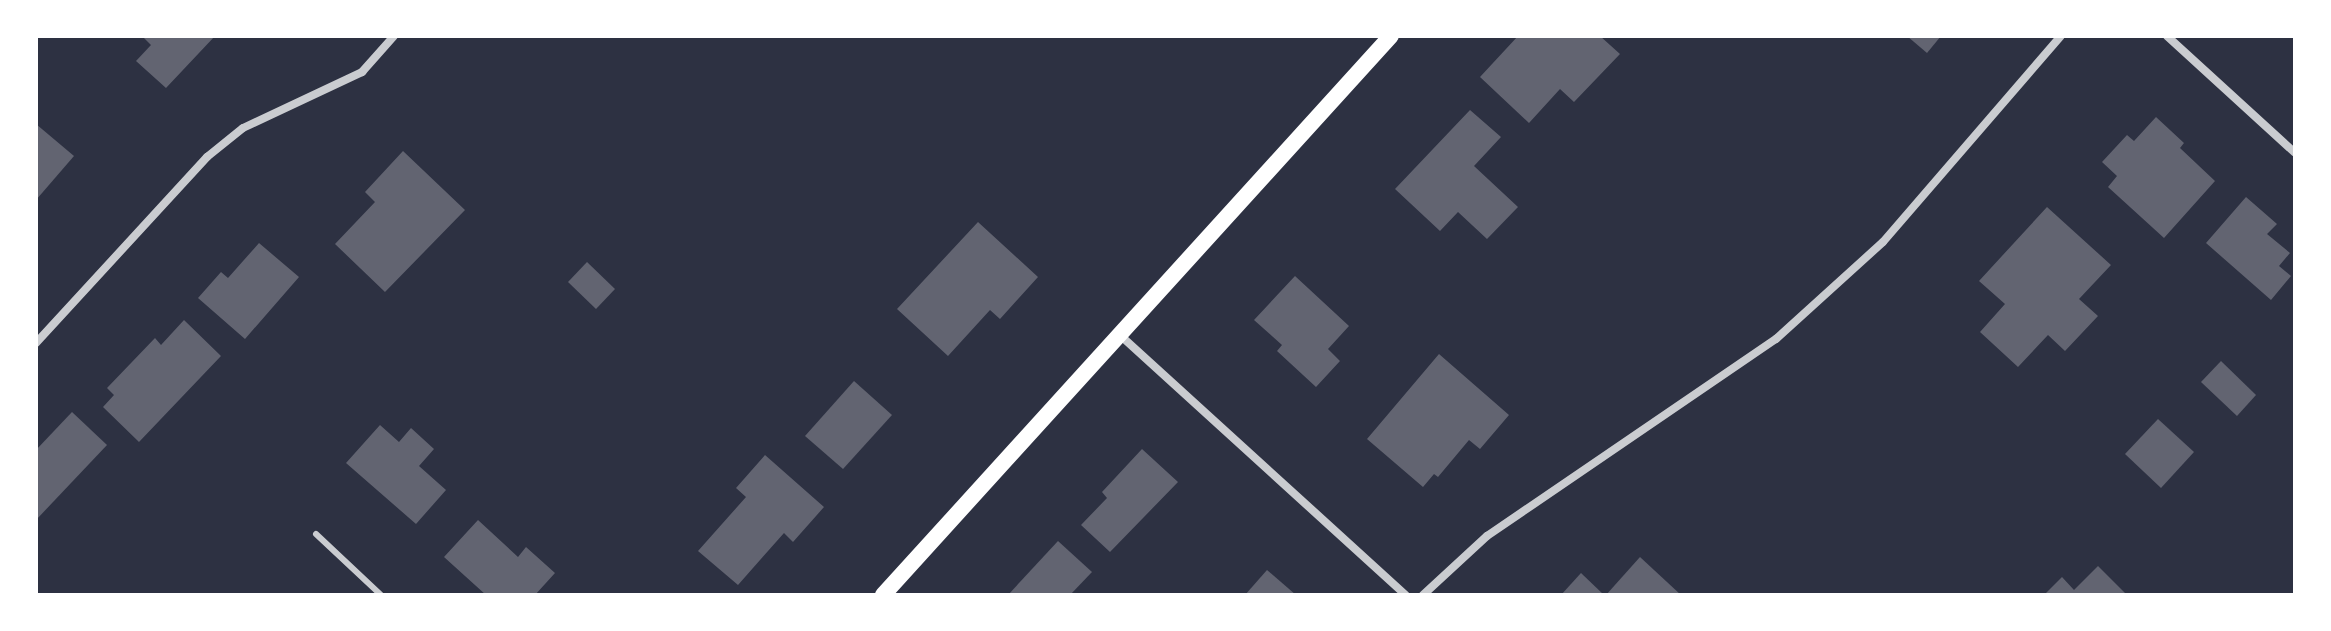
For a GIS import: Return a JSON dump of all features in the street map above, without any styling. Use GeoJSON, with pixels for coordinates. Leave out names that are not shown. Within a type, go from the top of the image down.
{"type":"FeatureCollection","features":[{"type":"Feature","properties":{"kind":"main road"},"geometry":{"type":"LineString","coordinates":[[883,595],[1391,36]]}},
{"type":"Feature","properties":{"kind":"street"},"geometry":{"type":"LineString","coordinates":[[36,343],[207,157],[243,128],[362,72],[394,36]]}},
{"type":"Feature","properties":{"kind":"street"},"geometry":{"type":"LineString","coordinates":[[1423,595],[1487,536],[1776,339],[1883,242],[2061,36]]}},
{"type":"Feature","properties":{"kind":"street"},"geometry":{"type":"LineString","coordinates":[[2167,36],[2295,153]]}},
{"type":"Feature","properties":{"kind":"street"},"geometry":{"type":"LineString","coordinates":[[1121,336],[1406,595]]}},
{"type":"Feature","properties":{"kind":"lane"},"geometry":{"type":"LineString","coordinates":[[316,534],[381,595]]}},
{"type":"Feature","properties":{"kind":"building"},"geometry":{"type":"Polygon","coordinates":[[[142,36],[215,36],[166,88],[136,61],[151,45],[142,36]]]}},
{"type":"Feature","properties":{"kind":"building"},"geometry":{"type":"Polygon","coordinates":[[[1518,36],[1600,36],[1620,54],[1574,102],[1560,89],[1529,123],[1480,77],[1518,36]]]}},
{"type":"Feature","properties":{"kind":"building"},"geometry":{"type":"Polygon","coordinates":[[[1907,36],[1941,36],[1927,53],[1907,36]]]}},
{"type":"Feature","properties":{"kind":"building"},"geometry":{"type":"Polygon","coordinates":[[[1470,110],[1501,137],[1474,166],[1518,207],[1487,239],[1458,212],[1440,231],[1395,189],[1470,110]]]}},
{"type":"Feature","properties":{"kind":"building"},"geometry":{"type":"Polygon","coordinates":[[[2156,117],[2184,143],[2180,148],[2215,181],[2164,238],[2108,187],[2117,176],[2102,162],[2127,135],[2134,141],[2156,117]]]}},
{"type":"Feature","properties":{"kind":"building"},"geometry":{"type":"Polygon","coordinates":[[[36,124],[74,156],[36,200],[36,124]]]}},
{"type":"Feature","properties":{"kind":"building"},"geometry":{"type":"Polygon","coordinates":[[[403,151],[465,210],[385,292],[335,244],[375,202],[365,192],[403,151]]]}},
{"type":"Feature","properties":{"kind":"building"},"geometry":{"type":"Polygon","coordinates":[[[2246,197],[2277,224],[2267,234],[2290,253],[2279,266],[2291,276],[2271,300],[2206,243],[2246,197]]]}},
{"type":"Feature","properties":{"kind":"building"},"geometry":{"type":"Polygon","coordinates":[[[2047,207],[2111,265],[2079,299],[2098,316],[2065,351],[2048,335],[2018,367],[1980,332],[2005,304],[1979,281],[2047,207]]]}},
{"type":"Feature","properties":{"kind":"building"},"geometry":{"type":"Polygon","coordinates":[[[978,222],[1038,277],[1000,319],[990,310],[948,356],[897,309],[978,222]]]}},
{"type":"Feature","properties":{"kind":"building"},"geometry":{"type":"Polygon","coordinates":[[[259,243],[299,277],[245,339],[198,298],[221,272],[228,278],[259,243]]]}},
{"type":"Feature","properties":{"kind":"building"},"geometry":{"type":"Polygon","coordinates":[[[587,262],[615,289],[596,309],[568,282],[587,262]]]}},
{"type":"Feature","properties":{"kind":"building"},"geometry":{"type":"Polygon","coordinates":[[[1295,276],[1349,326],[1328,349],[1340,361],[1316,387],[1277,351],[1282,345],[1254,320],[1295,276]]]}},
{"type":"Feature","properties":{"kind":"building"},"geometry":{"type":"Polygon","coordinates":[[[184,320],[221,356],[139,442],[103,407],[114,395],[107,388],[155,338],[161,345],[184,320]]]}},
{"type":"Feature","properties":{"kind":"building"},"geometry":{"type":"Polygon","coordinates":[[[1439,354],[1509,415],[1480,449],[1469,440],[1438,477],[1434,474],[1423,487],[1367,439],[1439,354]]]}},
{"type":"Feature","properties":{"kind":"building"},"geometry":{"type":"Polygon","coordinates":[[[2221,361],[2256,395],[2237,416],[2201,382],[2221,361]]]}},
{"type":"Feature","properties":{"kind":"building"},"geometry":{"type":"Polygon","coordinates":[[[854,381],[892,415],[843,469],[805,436],[854,381]]]}},
{"type":"Feature","properties":{"kind":"building"},"geometry":{"type":"Polygon","coordinates":[[[72,412],[107,445],[36,520],[36,450],[72,412]]]}},
{"type":"Feature","properties":{"kind":"building"},"geometry":{"type":"Polygon","coordinates":[[[2158,419],[2194,452],[2161,488],[2125,454],[2158,419]]]}},
{"type":"Feature","properties":{"kind":"building"},"geometry":{"type":"Polygon","coordinates":[[[380,425],[399,442],[411,428],[434,449],[419,466],[446,490],[416,524],[346,463],[380,425]]]}},
{"type":"Feature","properties":{"kind":"building"},"geometry":{"type":"Polygon","coordinates":[[[1142,449],[1178,482],[1110,552],[1081,525],[1107,498],[1102,492],[1142,449]]]}},
{"type":"Feature","properties":{"kind":"building"},"geometry":{"type":"Polygon","coordinates":[[[765,455],[824,507],[793,542],[784,533],[738,585],[698,551],[746,497],[736,488],[765,455]]]}},
{"type":"Feature","properties":{"kind":"building"},"geometry":{"type":"Polygon","coordinates":[[[478,520],[518,557],[526,547],[555,573],[535,595],[486,595],[444,557],[478,520]]]}},
{"type":"Feature","properties":{"kind":"building"},"geometry":{"type":"Polygon","coordinates":[[[1058,541],[1092,572],[1070,595],[1008,595],[1058,541]]]}},
{"type":"Feature","properties":{"kind":"building"},"geometry":{"type":"Polygon","coordinates":[[[1640,557],[1681,595],[1606,595],[1640,557]]]}},
{"type":"Feature","properties":{"kind":"building"},"geometry":{"type":"Polygon","coordinates":[[[2098,566],[2127,595],[2044,595],[2062,577],[2074,590],[2098,566]]]}},
{"type":"Feature","properties":{"kind":"building"},"geometry":{"type":"Polygon","coordinates":[[[1267,570],[1296,595],[1245,595],[1267,570]]]}},
{"type":"Feature","properties":{"kind":"building"},"geometry":{"type":"Polygon","coordinates":[[[1581,573],[1604,595],[1561,595],[1581,573]]]}}]}
